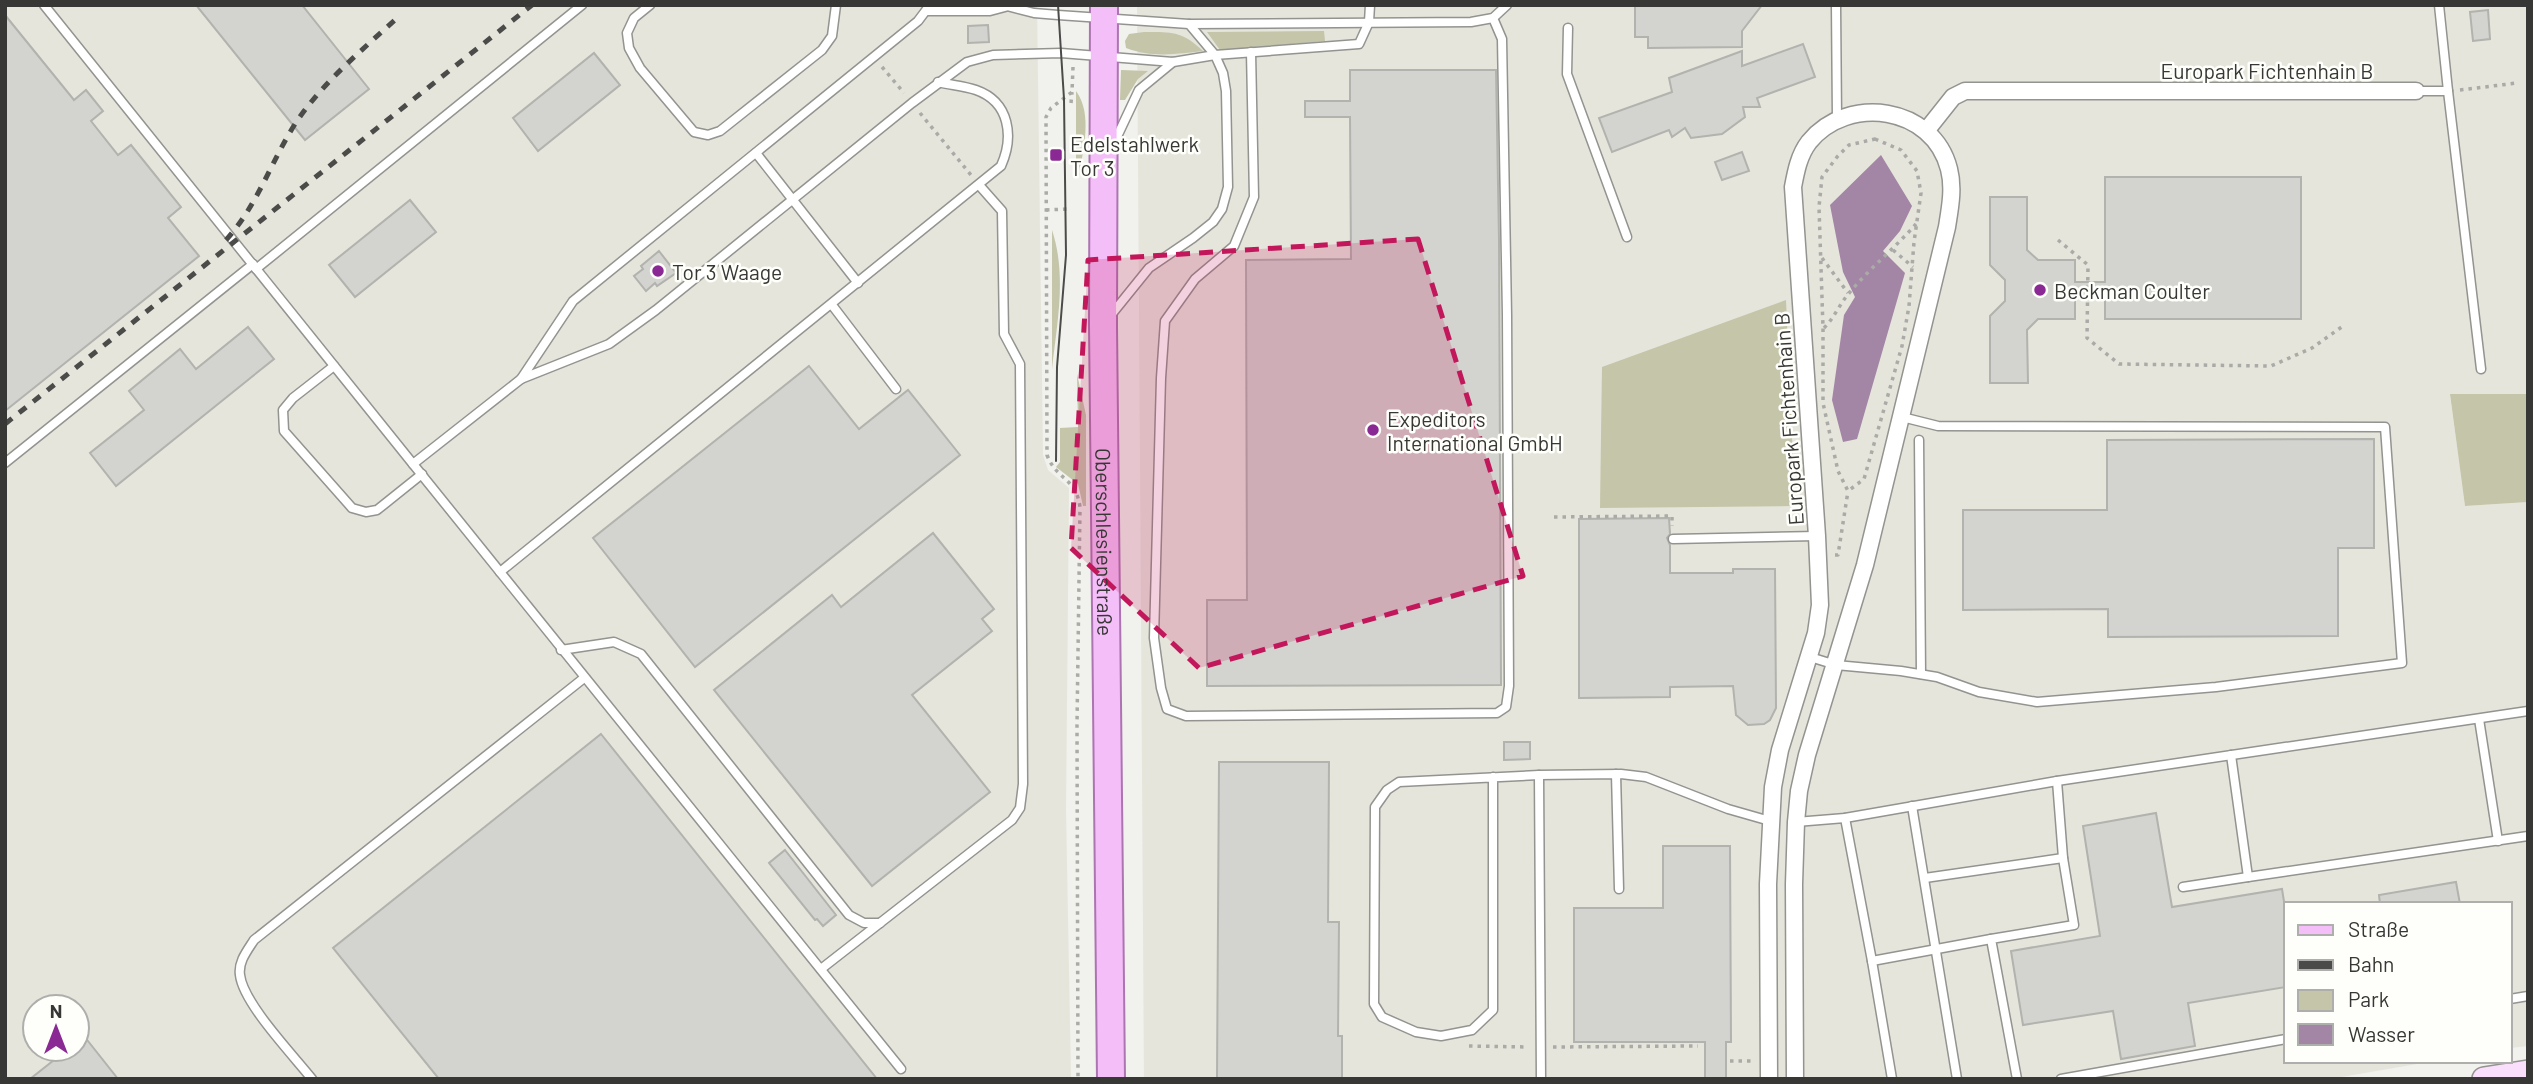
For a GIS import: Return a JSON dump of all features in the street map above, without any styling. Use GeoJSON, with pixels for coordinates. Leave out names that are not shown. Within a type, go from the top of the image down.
{"type":"FeatureCollection","features":[{"type":"Feature","properties":{"kind":"main road","name":"Oberschlesienstraße"},"geometry":{"type":"LineString","coordinates":[[1104,12],[1103,326],[1111,1079]]}},
{"type":"Feature","properties":{"kind":"main road"},"geometry":{"type":"LineString","coordinates":[[2484,1079],[2528,1072]]}},
{"type":"Feature","properties":{"kind":"street","name":"Europark Fichtenhain B"},"geometry":{"type":"LineString","coordinates":[[1926,131],[1953,97],[1965,91],[2416,91]]}},
{"type":"Feature","properties":{"kind":"street","name":"Europark Fichtenhain B"},"geometry":{"type":"LineString","coordinates":[[1769,1079],[1770,821],[1780,750],[1810,657],[1819,605],[1817,536],[1793,187],[1798,164],[1808,143],[1825,127],[1837,119],[1861,112],[1884,112],[1903,116],[1926,131],[1939,147],[1949,168],[1952,191],[1947,228],[1866,565],[1807,755],[1796,822],[1795,1079]]}},
{"type":"Feature","properties":{"kind":"street"},"geometry":{"type":"LineString","coordinates":[[1770,821],[1796,822]]}},
{"type":"Feature","properties":{"kind":"lane"},"geometry":{"type":"LineString","coordinates":[[44,5],[901,1069]]}},
{"type":"Feature","properties":{"kind":"lane"},"geometry":{"type":"LineString","coordinates":[[5,463],[582,5]]}},
{"type":"Feature","properties":{"kind":"lane"},"geometry":{"type":"LineString","coordinates":[[650,5],[634,18],[627,33],[629,48],[640,68],[694,132],[708,135],[720,131],[822,50],[832,36],[836,5]]}},
{"type":"Feature","properties":{"kind":"lane"},"geometry":{"type":"LineString","coordinates":[[1034,13],[1041,5]]}},
{"type":"Feature","properties":{"kind":"lane"},"geometry":{"type":"LineString","coordinates":[[413,464],[521,379],[609,344],[656,310],[938,82],[967,62],[993,55],[1074,53],[1173,62],[1214,55],[1359,44],[1369,22],[1370,5]]}},
{"type":"Feature","properties":{"kind":"lane"},"geometry":{"type":"LineString","coordinates":[[521,379],[573,301],[874,57],[929,8],[990,11],[1004,6],[1034,13],[1104,12],[1189,24],[1471,22],[1493,18],[1507,5]]}},
{"type":"Feature","properties":{"kind":"lane"},"geometry":{"type":"LineString","coordinates":[[1836,5],[1837,119]]}},
{"type":"Feature","properties":{"kind":"lane"},"geometry":{"type":"LineString","coordinates":[[2439,5],[2481,369]]}},
{"type":"Feature","properties":{"kind":"lane"},"geometry":{"type":"LineString","coordinates":[[1251,52],[1254,197],[1234,246],[1195,279],[1165,321],[1154,638],[1161,688],[1167,709],[1186,716],[1497,713],[1506,707],[1509,686],[1502,39],[1493,18]]}},
{"type":"Feature","properties":{"kind":"lane"},"geometry":{"type":"LineString","coordinates":[[1103,326],[1149,268],[1194,238],[1213,222],[1222,209],[1228,187],[1226,91],[1223,73],[1214,55],[1189,24]]}},
{"type":"Feature","properties":{"kind":"lane"},"geometry":{"type":"LineString","coordinates":[[1568,28],[1567,74],[1627,237]]}},
{"type":"Feature","properties":{"kind":"lane"},"geometry":{"type":"LineString","coordinates":[[1103,168],[1125,115],[1139,90],[1173,62]]}},
{"type":"Feature","properties":{"kind":"lane"},"geometry":{"type":"LineString","coordinates":[[500,572],[1000,166],[1008,151],[1010,135],[1005,114],[991,98],[975,90],[938,82]]}},
{"type":"Feature","properties":{"kind":"lane"},"geometry":{"type":"LineString","coordinates":[[2416,91],[2448,91]]}},
{"type":"Feature","properties":{"kind":"lane"},"geometry":{"type":"LineString","coordinates":[[756,153],[858,283]]}},
{"type":"Feature","properties":{"kind":"lane"},"geometry":{"type":"LineString","coordinates":[[821,970],[1012,820],[1020,808],[1023,770],[1020,365],[1004,334],[1002,211],[979,185]]}},
{"type":"Feature","properties":{"kind":"lane"},"geometry":{"type":"LineString","coordinates":[[832,305],[896,389]]}},
{"type":"Feature","properties":{"kind":"lane"},"geometry":{"type":"LineString","coordinates":[[334,366],[293,398],[283,410],[284,430],[352,508],[366,512],[377,510],[422,474]]}},
{"type":"Feature","properties":{"kind":"lane"},"geometry":{"type":"LineString","coordinates":[[1810,657],[1836,665],[1922,674],[1979,692],[2037,702],[2216,687],[2402,663],[2385,427],[1938,426],[1902,417]]}},
{"type":"Feature","properties":{"kind":"lane"},"geometry":{"type":"LineString","coordinates":[[1919,440],[1922,674]]}},
{"type":"Feature","properties":{"kind":"lane"},"geometry":{"type":"LineString","coordinates":[[1673,539],[1817,536]]}},
{"type":"Feature","properties":{"kind":"lane"},"geometry":{"type":"LineString","coordinates":[[561,650],[614,642],[641,654],[849,915],[864,923],[880,923]]}},
{"type":"Feature","properties":{"kind":"lane"},"geometry":{"type":"LineString","coordinates":[[312,1079],[245,994],[239,973],[244,955],[254,940],[584,678]]}},
{"type":"Feature","properties":{"kind":"lane"},"geometry":{"type":"LineString","coordinates":[[1796,822],[1845,818],[2057,781],[2528,711]]}},
{"type":"Feature","properties":{"kind":"lane"},"geometry":{"type":"LineString","coordinates":[[2479,719],[2498,841]]}},
{"type":"Feature","properties":{"kind":"lane"},"geometry":{"type":"LineString","coordinates":[[2231,755],[2248,877]]}},
{"type":"Feature","properties":{"kind":"lane"},"geometry":{"type":"LineString","coordinates":[[1493,778],[1493,1010],[1472,1030],[1441,1036],[1416,1032],[1382,1017],[1374,1004],[1376,807],[1387,790],[1399,782],[1539,775],[1616,774],[1646,777],[1728,809],[1770,821]]}},
{"type":"Feature","properties":{"kind":"lane"},"geometry":{"type":"LineString","coordinates":[[1616,774],[1619,889]]}},
{"type":"Feature","properties":{"kind":"lane"},"geometry":{"type":"LineString","coordinates":[[1539,775],[1541,1079]]}},
{"type":"Feature","properties":{"kind":"lane"},"geometry":{"type":"LineString","coordinates":[[1872,961],[2074,925],[2063,858],[2057,781]]}},
{"type":"Feature","properties":{"kind":"lane"},"geometry":{"type":"LineString","coordinates":[[1912,806],[1956,1079]]}},
{"type":"Feature","properties":{"kind":"lane"},"geometry":{"type":"LineString","coordinates":[[1845,818],[1892,1079]]}},
{"type":"Feature","properties":{"kind":"lane"},"geometry":{"type":"LineString","coordinates":[[2183,887],[2528,836]]}},
{"type":"Feature","properties":{"kind":"lane"},"geometry":{"type":"LineString","coordinates":[[1925,878],[2063,858]]}},
{"type":"Feature","properties":{"kind":"lane"},"geometry":{"type":"LineString","coordinates":[[1991,939],[2017,1079]]}},
{"type":"Feature","properties":{"kind":"lane"},"geometry":{"type":"LineString","coordinates":[[2061,1079],[2284,1039]]}},
{"type":"Feature","properties":{"kind":"path"},"geometry":{"type":"LineString","coordinates":[[1071,103],[1074,53]]}},
{"type":"Feature","properties":{"kind":"path"},"geometry":{"type":"LineString","coordinates":[[874,57],[979,185]]}},
{"type":"Feature","properties":{"kind":"path"},"geometry":{"type":"LineString","coordinates":[[2448,91],[2517,83]]}},
{"type":"Feature","properties":{"kind":"path"},"geometry":{"type":"LineString","coordinates":[[1072,92],[1051,108],[1046,117],[1049,208],[1047,455],[1052,469],[1073,485],[1078,493],[1080,507],[1077,712],[1078,1079]]}},
{"type":"Feature","properties":{"kind":"path"},"geometry":{"type":"LineString","coordinates":[[1050,117],[1051,108]]}},
{"type":"Feature","properties":{"kind":"path"},"geometry":{"type":"LineString","coordinates":[[1818,558],[1838,555],[1849,491],[1838,471],[1823,403],[1824,328],[1819,207],[1822,177],[1849,145],[1874,139],[1901,150],[1917,171],[1921,193],[1914,242],[1914,267],[1902,346],[1864,479],[1849,491]]}},
{"type":"Feature","properties":{"kind":"path"},"geometry":{"type":"LineString","coordinates":[[1049,208],[1068,209]]}},
{"type":"Feature","properties":{"kind":"path"},"geometry":{"type":"LineString","coordinates":[[1824,328],[1849,293],[1917,222]]}},
{"type":"Feature","properties":{"kind":"path"},"geometry":{"type":"LineString","coordinates":[[2058,240],[2088,265],[2087,338],[2119,364],[2271,366],[2312,348],[2343,326]]}},
{"type":"Feature","properties":{"kind":"path"},"geometry":{"type":"LineString","coordinates":[[1893,250],[1914,267]]}},
{"type":"Feature","properties":{"kind":"path"},"geometry":{"type":"LineString","coordinates":[[1821,258],[1849,293]]}},
{"type":"Feature","properties":{"kind":"path"},"geometry":{"type":"LineString","coordinates":[[1554,517],[1672,516],[1673,539]]}},
{"type":"Feature","properties":{"kind":"path"},"geometry":{"type":"LineString","coordinates":[[1469,1046],[1698,1046]]}},
{"type":"Feature","properties":{"kind":"path"},"geometry":{"type":"LineString","coordinates":[[1730,1061],[1769,1060]]}},
{"type":"Feature","properties":{"kind":"highlighted area"},"geometry":{"type":"Polygon","coordinates":[[[1418,239],[1523,576],[1199,668],[1071,548],[1088,260],[1418,239]]]}},
{"type":"Feature","properties":{"kind":"shaded area"},"geometry":{"type":"Polygon","coordinates":[[[5,5],[1037,5],[1043,455],[1048,470],[1069,488],[1066,810],[1071,1079],[5,1079],[5,5]]]}},
{"type":"Feature","properties":{"kind":"shaded area"},"geometry":{"type":"Polygon","coordinates":[[[1137,5],[2528,5],[2528,394],[2450,395],[2465,506],[2528,502],[2528,1046],[2512,1048],[2512,902],[2284,902],[2284,1063],[2422,1063],[2330,1079],[1144,1079],[1137,5]]]}},
{"type":"Feature","properties":{"kind":"green space"},"geometry":{"type":"Polygon","coordinates":[[[1324,31],[1325,41],[1220,50],[1207,32],[1324,31]]]}},
{"type":"Feature","properties":{"kind":"green space"},"geometry":{"type":"Polygon","coordinates":[[[1129,34],[1176,34],[1203,51],[1155,54],[1126,48],[1125,41],[1129,34]]]}},
{"type":"Feature","properties":{"kind":"green space"},"geometry":{"type":"Polygon","coordinates":[[[1121,70],[1148,71],[1138,79],[1125,100],[1120,100],[1121,70]]]}},
{"type":"Feature","properties":{"kind":"green space"},"geometry":{"type":"Polygon","coordinates":[[[1076,91],[1084,110],[1085,121],[1079,176],[1076,176],[1076,91]]]}},
{"type":"Feature","properties":{"kind":"green space"},"geometry":{"type":"Polygon","coordinates":[[[1052,230],[1057,247],[1060,282],[1052,369],[1052,230]]]}},
{"type":"Feature","properties":{"kind":"green space"},"geometry":{"type":"Polygon","coordinates":[[[1786,300],[1795,506],[1600,508],[1602,367],[1786,300]]]}},
{"type":"Feature","properties":{"kind":"green space"},"geometry":{"type":"Polygon","coordinates":[[[1077,374],[1086,415],[1086,506],[1083,506],[1078,484],[1056,467],[1060,462],[1060,428],[1078,427],[1077,374]]]}},
{"type":"Feature","properties":{"kind":"green space"},"geometry":{"type":"Polygon","coordinates":[[[2450,394],[2528,394],[2528,502],[2465,506],[2450,394]]]}},
{"type":"Feature","properties":{"kind":"water"},"geometry":{"type":"Polygon","coordinates":[[[1881,155],[1912,206],[1900,231],[1883,251],[1905,273],[1857,439],[1843,442],[1832,400],[1844,315],[1855,297],[1843,272],[1830,205],[1881,155]]]}},
{"type":"Feature","properties":{"kind":"building"},"geometry":{"type":"Polygon","coordinates":[[[196,5],[302,5],[369,89],[305,140],[196,5]]]}},
{"type":"Feature","properties":{"kind":"building"},"geometry":{"type":"Polygon","coordinates":[[[1635,5],[1762,5],[1742,31],[1742,47],[1648,48],[1648,37],[1635,37],[1635,5]]]}},
{"type":"Feature","properties":{"kind":"building"},"geometry":{"type":"Polygon","coordinates":[[[2488,10],[2490,39],[2473,41],[2470,12],[2488,10]]]}},
{"type":"Feature","properties":{"kind":"building"},"geometry":{"type":"Polygon","coordinates":[[[5,15],[74,100],[86,90],[103,111],[91,121],[118,155],[131,145],[181,207],[168,218],[199,256],[5,411],[5,15]]]}},
{"type":"Feature","properties":{"kind":"building"},"geometry":{"type":"Polygon","coordinates":[[[988,25],[989,42],[968,43],[968,26],[988,25]]]}},
{"type":"Feature","properties":{"kind":"building"},"geometry":{"type":"Polygon","coordinates":[[[1803,44],[1815,77],[1757,98],[1760,107],[1743,107],[1745,117],[1722,134],[1691,138],[1685,128],[1672,137],[1669,130],[1612,152],[1599,118],[1672,92],[1669,78],[1742,51],[1742,66],[1803,44]]]}},
{"type":"Feature","properties":{"kind":"building"},"geometry":{"type":"Polygon","coordinates":[[[594,53],[620,85],[538,151],[513,118],[594,53]]]}},
{"type":"Feature","properties":{"kind":"building","name":"Expeditors International GmbH"},"geometry":{"type":"Polygon","coordinates":[[[1350,70],[1496,70],[1501,685],[1207,686],[1207,600],[1247,600],[1246,260],[1351,259],[1350,117],[1305,117],[1305,101],[1350,101],[1350,70]]]}},
{"type":"Feature","properties":{"kind":"building"},"geometry":{"type":"Polygon","coordinates":[[[1742,152],[1749,171],[1722,180],[1715,162],[1742,152]]]}},
{"type":"Feature","properties":{"kind":"building"},"geometry":{"type":"Polygon","coordinates":[[[2105,177],[2301,177],[2301,319],[2105,319],[2105,298],[2075,297],[2075,319],[2038,319],[2027,330],[2028,383],[1990,383],[1990,316],[2005,301],[2005,280],[1990,265],[1990,197],[2027,197],[2027,250],[2038,260],[2075,260],[2075,282],[2105,282],[2105,177]]]}},
{"type":"Feature","properties":{"kind":"building"},"geometry":{"type":"Polygon","coordinates":[[[410,200],[436,232],[355,297],[329,265],[410,200]]]}},
{"type":"Feature","properties":{"kind":"building","name":"Tor 3 Waage"},"geometry":{"type":"Polygon","coordinates":[[[659,251],[676,273],[657,286],[655,283],[646,291],[634,276],[643,269],[641,266],[659,251]]]}},
{"type":"Feature","properties":{"kind":"building"},"geometry":{"type":"Polygon","coordinates":[[[248,327],[274,359],[116,486],[90,453],[144,410],[129,391],[180,349],[196,369],[248,327]]]}},
{"type":"Feature","properties":{"kind":"building"},"geometry":{"type":"Polygon","coordinates":[[[809,366],[859,429],[908,390],[960,455],[695,667],[593,538],[809,366]]]}},
{"type":"Feature","properties":{"kind":"building"},"geometry":{"type":"Polygon","coordinates":[[[2374,439],[2374,548],[2338,548],[2338,636],[2108,637],[2108,609],[1963,610],[1963,510],[2107,510],[2107,440],[2374,439]]]}},
{"type":"Feature","properties":{"kind":"building"},"geometry":{"type":"Polygon","coordinates":[[[1669,518],[1670,534],[1667,538],[1670,545],[1670,573],[1733,573],[1733,569],[1775,569],[1776,708],[1770,720],[1764,724],[1748,725],[1736,715],[1733,686],[1670,687],[1670,697],[1579,698],[1579,519],[1669,518]]]}},
{"type":"Feature","properties":{"kind":"building"},"geometry":{"type":"Polygon","coordinates":[[[933,533],[994,609],[982,619],[992,631],[912,695],[990,792],[872,886],[714,690],[832,595],[841,607],[933,533]]]}},
{"type":"Feature","properties":{"kind":"building"},"geometry":{"type":"Polygon","coordinates":[[[601,734],[877,1079],[439,1079],[333,948],[601,734]]]}},
{"type":"Feature","properties":{"kind":"building"},"geometry":{"type":"Polygon","coordinates":[[[1504,742],[1530,742],[1530,759],[1504,760],[1504,742]]]}},
{"type":"Feature","properties":{"kind":"building"},"geometry":{"type":"Polygon","coordinates":[[[1219,762],[1329,762],[1328,922],[1339,922],[1338,1036],[1342,1036],[1342,1079],[1217,1079],[1219,762]]]}},
{"type":"Feature","properties":{"kind":"building"},"geometry":{"type":"Polygon","coordinates":[[[2156,813],[2172,907],[2282,889],[2284,987],[2188,1003],[2195,1046],[2121,1059],[2113,1011],[2023,1025],[2011,951],[2100,936],[2083,826],[2156,813]]]}},
{"type":"Feature","properties":{"kind":"building"},"geometry":{"type":"Polygon","coordinates":[[[1663,846],[1730,846],[1731,1042],[1726,1042],[1726,1079],[1705,1079],[1705,1042],[1574,1042],[1574,908],[1663,908],[1663,846]]]}},
{"type":"Feature","properties":{"kind":"building"},"geometry":{"type":"Polygon","coordinates":[[[785,850],[836,915],[823,926],[815,920],[769,863],[785,850]]]}},
{"type":"Feature","properties":{"kind":"building"},"geometry":{"type":"Polygon","coordinates":[[[2456,882],[2460,902],[2380,902],[2379,895],[2456,882]]]}},
{"type":"Feature","properties":{"kind":"building"},"geometry":{"type":"Polygon","coordinates":[[[91,1045],[118,1079],[30,1079],[50,1063],[91,1063],[91,1045]]]}},
{"type":"Feature","properties":{"kind":"tram line"},"geometry":{"type":"LineString","coordinates":[[1056,461],[1057,367],[1066,255],[1064,99],[1058,5]]}},
{"type":"Feature","properties":{"kind":"railway"},"geometry":{"type":"LineString","coordinates":[[5,424],[532,5]]}},
{"type":"Feature","properties":{"kind":"railway"},"geometry":{"type":"LineString","coordinates":[[226,240],[246,213],[286,138],[306,109],[342,68],[396,19]]}},
{"type":"Feature","properties":{"kind":"place","name":"Edelstahlwerk Tor 3"},"geometry":{"type":"Point","coordinates":[1056,155]}},
{"type":"Feature","properties":{"kind":"place","name":"Tor 3 Waage"},"geometry":{"type":"Point","coordinates":[658,271]}},
{"type":"Feature","properties":{"kind":"place","name":"Beckman Coulter"},"geometry":{"type":"Point","coordinates":[2040,290]}},
{"type":"Feature","properties":{"kind":"place","name":"Expeditors International GmbH"},"geometry":{"type":"Point","coordinates":[1373,430]}}]}
